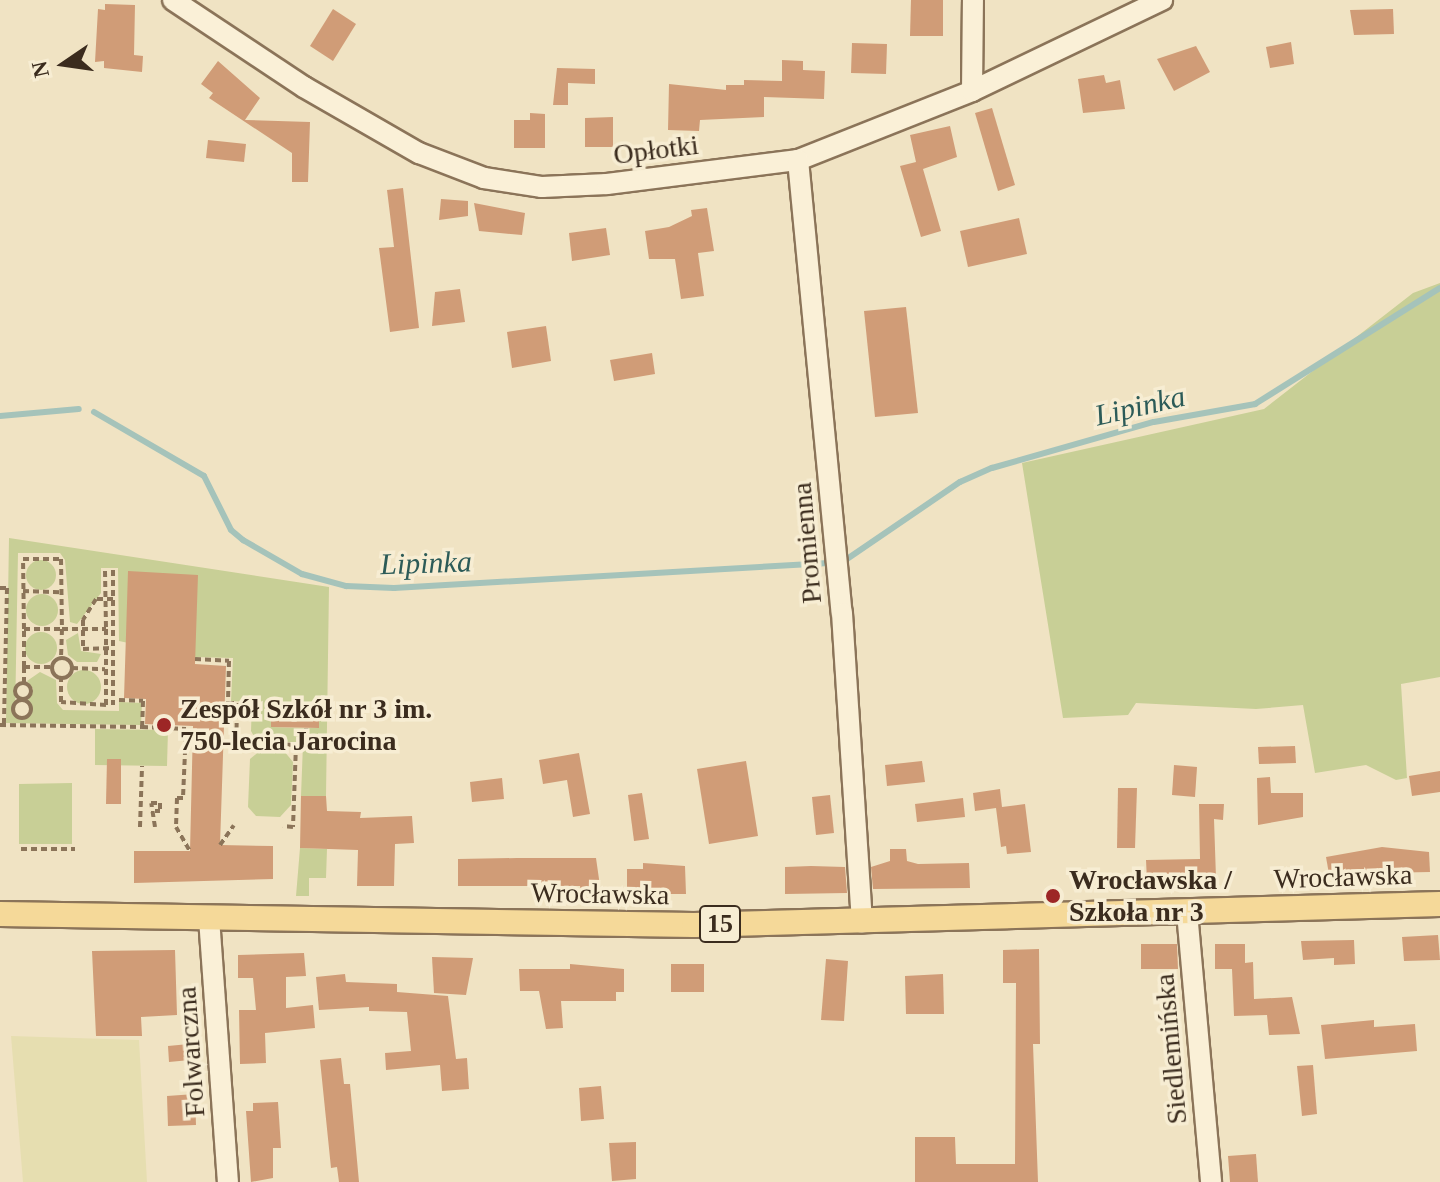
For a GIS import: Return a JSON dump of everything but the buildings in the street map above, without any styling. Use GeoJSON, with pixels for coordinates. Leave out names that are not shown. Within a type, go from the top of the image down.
{"type":"FeatureCollection","features":[{"type":"Feature","properties":{"kind":"main road","name":"Wrocławska"},"geometry":{"type":"LineString","coordinates":[[0,914],[694,925],[1440,904]]}},
{"type":"Feature","properties":{"kind":"street","name":"Opłotki"},"geometry":{"type":"LineString","coordinates":[[173,0],[304,87],[406,145],[484,178],[542,187],[607,184],[798,160],[972,91],[1162,0]]}},
{"type":"Feature","properties":{"kind":"street"},"geometry":{"type":"LineString","coordinates":[[972,91],[973,0]]}},
{"type":"Feature","properties":{"kind":"street","name":"Promienna"},"geometry":{"type":"LineString","coordinates":[[798,160],[842,613],[862,922]]}},
{"type":"Feature","properties":{"kind":"street","name":"Siedlemińska"},"geometry":{"type":"LineString","coordinates":[[1187,912],[1211,1182]]}},
{"type":"Feature","properties":{"kind":"street","name":"Folwarczna"},"geometry":{"type":"LineString","coordinates":[[209,918],[228,1182]]}},
{"type":"Feature","properties":{"kind":"path"},"geometry":{"type":"LineString","coordinates":[[24,667],[52,667],[61,658],[61,559],[23,559],[24,683],[31,693],[23,700],[14,711],[22,718],[30,709],[23,700],[15,690],[24,683]]}},
{"type":"Feature","properties":{"kind":"path"},"geometry":{"type":"LineString","coordinates":[[113,570],[113,705]]}},
{"type":"Feature","properties":{"kind":"path"},"geometry":{"type":"LineString","coordinates":[[52,667],[61,678],[61,702],[106,705],[105,571]]}},
{"type":"Feature","properties":{"kind":"path"},"geometry":{"type":"LineString","coordinates":[[0,588],[7,588],[2,725],[186,729],[183,798],[177,798],[176,827],[190,851]]}},
{"type":"Feature","properties":{"kind":"path"},"geometry":{"type":"LineString","coordinates":[[23,591],[61,592]]}},
{"type":"Feature","properties":{"kind":"path"},"geometry":{"type":"LineString","coordinates":[[113,599],[96,599],[83,620],[83,649],[113,648]]}},
{"type":"Feature","properties":{"kind":"path"},"geometry":{"type":"LineString","coordinates":[[24,629],[106,629]]}},
{"type":"Feature","properties":{"kind":"path"},"geometry":{"type":"LineString","coordinates":[[61,658],[72,668],[106,669]]}},
{"type":"Feature","properties":{"kind":"path"},"geometry":{"type":"LineString","coordinates":[[195,659],[229,661],[228,703],[237,703],[236,742],[305,744],[306,728]]}},
{"type":"Feature","properties":{"kind":"path"},"geometry":{"type":"LineString","coordinates":[[61,678],[72,668]]}},
{"type":"Feature","properties":{"kind":"path"},"geometry":{"type":"LineString","coordinates":[[119,700],[143,701],[142,727]]}},
{"type":"Feature","properties":{"kind":"path"},"geometry":{"type":"LineString","coordinates":[[283,826],[293,827],[296,745]]}},
{"type":"Feature","properties":{"kind":"path"},"geometry":{"type":"LineString","coordinates":[[140,827],[142,766]]}},
{"type":"Feature","properties":{"kind":"path"},"geometry":{"type":"LineString","coordinates":[[155,811],[155,827]]}},
{"type":"Feature","properties":{"kind":"path"},"geometry":{"type":"LineString","coordinates":[[220,845],[234,825]]}},
{"type":"Feature","properties":{"kind":"path"},"geometry":{"type":"LineString","coordinates":[[21,849],[75,849]]}},
{"type":"Feature","properties":{"kind":"shaded area"},"geometry":{"type":"Polygon","coordinates":[[[11,1036],[139,1040],[147,1182],[23,1182],[11,1036]]]}},
{"type":"Feature","properties":{"kind":"green space"},"geometry":{"type":"Polygon","coordinates":[[[1440,283],[1440,677],[1401,684],[1407,778],[1396,780],[1366,765],[1315,773],[1303,705],[1256,709],[1136,703],[1128,715],[1063,718],[1022,463],[1264,409],[1413,293],[1440,283]]]}},
{"type":"Feature","properties":{"kind":"green space"},"geometry":{"type":"Polygon","coordinates":[[[9,538],[329,587],[326,796],[301,796],[303,744],[307,744],[307,728],[319,728],[271,710],[271,727],[305,728],[304,743],[256,740],[251,731],[252,702],[231,701],[233,658],[195,657],[119,641],[118,568],[101,568],[101,593],[77,624],[70,622],[65,560],[60,553],[18,553],[15,717],[23,720],[32,714],[28,700],[33,689],[27,681],[40,672],[56,680],[57,703],[63,710],[119,711],[119,702],[142,703],[141,725],[6,723],[9,538]]]}},
{"type":"Feature","properties":{"kind":"green space"},"geometry":{"type":"Polygon","coordinates":[[[41,560],[52,564],[56,575],[52,586],[41,590],[30,586],[26,575],[30,564],[41,560]]]}},
{"type":"Feature","properties":{"kind":"green space"},"geometry":{"type":"Polygon","coordinates":[[[42,594],[53,599],[58,610],[53,621],[42,626],[31,621],[26,610],[31,599],[42,594]]]}},
{"type":"Feature","properties":{"kind":"green space"},"geometry":{"type":"Polygon","coordinates":[[[41,632],[52,637],[57,648],[52,659],[41,664],[30,659],[25,648],[30,637],[41,632]]]}},
{"type":"Feature","properties":{"kind":"green space"},"geometry":{"type":"Polygon","coordinates":[[[78,633],[81,651],[101,654],[97,662],[77,662],[68,655],[66,640],[78,633]]]}},
{"type":"Feature","properties":{"kind":"green space"},"geometry":{"type":"Polygon","coordinates":[[[84,670],[96,675],[101,687],[96,699],[84,704],[72,699],[67,687],[72,675],[84,670]]]}},
{"type":"Feature","properties":{"kind":"green space"},"geometry":{"type":"Polygon","coordinates":[[[95,729],[168,730],[167,766],[95,765],[95,729]]]}},
{"type":"Feature","properties":{"kind":"green space"},"geometry":{"type":"Polygon","coordinates":[[[261,750],[284,751],[293,762],[291,805],[280,817],[256,816],[248,807],[250,759],[261,750]]]}},
{"type":"Feature","properties":{"kind":"green space"},"geometry":{"type":"Polygon","coordinates":[[[72,783],[72,844],[19,844],[19,784],[72,783]]]}},
{"type":"Feature","properties":{"kind":"green space"},"geometry":{"type":"Polygon","coordinates":[[[300,848],[327,849],[326,878],[309,878],[309,896],[296,896],[300,848]]]}},
{"type":"Feature","properties":{"kind":"waterway","name":"Lipinka"},"geometry":{"type":"LineString","coordinates":[[847,559],[960,482],[992,468],[1154,422],[1255,404],[1440,288]]}},
{"type":"Feature","properties":{"kind":"waterway","name":"Lipinka"},"geometry":{"type":"LineString","coordinates":[[0,416],[79,409]]}},
{"type":"Feature","properties":{"kind":"waterway","name":"Lipinka"},"geometry":{"type":"LineString","coordinates":[[94,412],[204,476],[231,530],[243,540],[302,574],[346,586],[394,588],[824,563]]}},
{"type":"Feature","properties":{"kind":"place","name":"Zespół Szkół nr 3 im. 750-lecia Jarocina"},"geometry":{"type":"Point","coordinates":[164,725]}},
{"type":"Feature","properties":{"kind":"place","name":"Wrocławska / Szkoła nr 3"},"geometry":{"type":"Point","coordinates":[1053,896]}}]}
